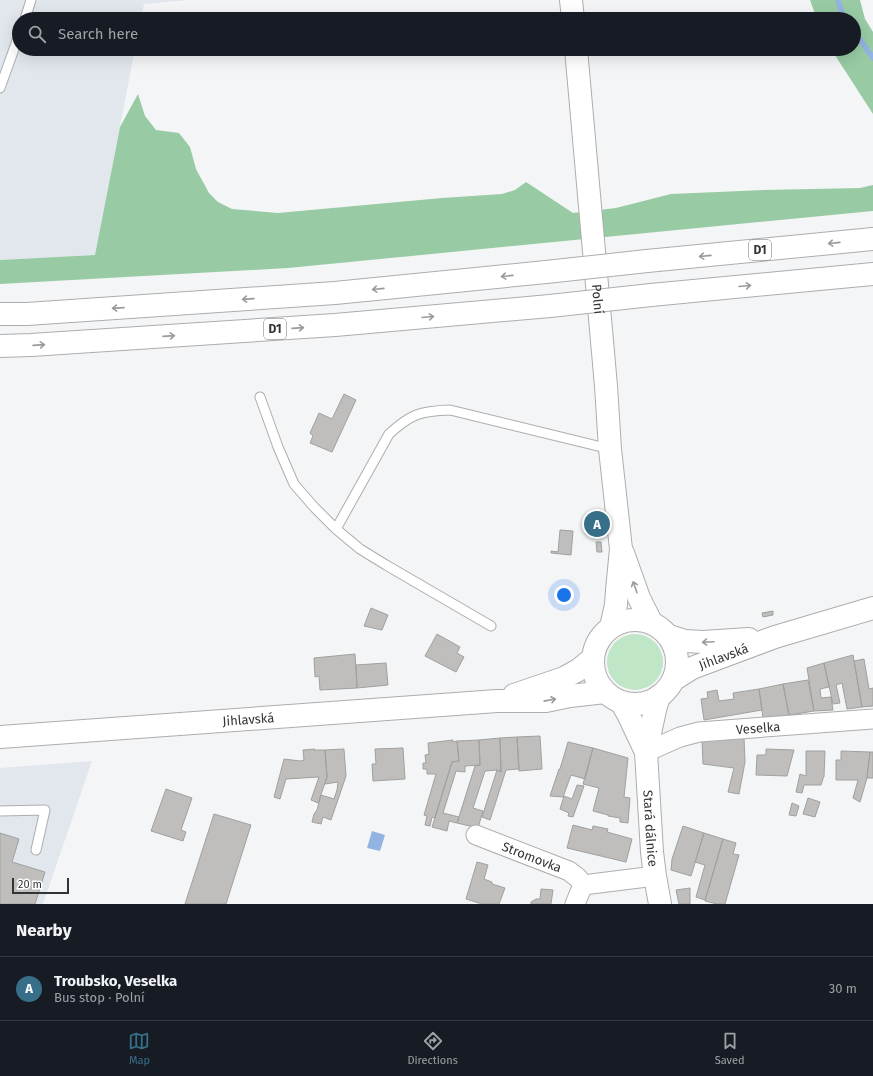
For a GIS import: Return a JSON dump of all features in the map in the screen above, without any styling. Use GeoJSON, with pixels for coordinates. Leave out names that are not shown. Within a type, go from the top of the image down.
{"type":"FeatureCollection","features":[{"type":"Feature","properties":{"kind":"main road"},"geometry":{"type":"LineString","coordinates":[[572,0],[573,12]]}},
{"type":"Feature","properties":{"kind":"main road","name":"Polní"},"geometry":{"type":"LineString","coordinates":[[577,56],[606,386],[610,449],[621,549],[616,605],[611,627]]}},
{"type":"Feature","properties":{"kind":"main road","name":"D1"},"geometry":{"type":"LineString","coordinates":[[0,314],[335,293],[873,239]]}},
{"type":"Feature","properties":{"kind":"main road","name":"D1"},"geometry":{"type":"LineString","coordinates":[[0,346],[335,325],[550,306],[873,274]]}},
{"type":"Feature","properties":{"kind":"main road","name":"Polní"},"geometry":{"type":"LineString","coordinates":[[621,549],[639,598],[651,622]]}},
{"type":"Feature","properties":{"kind":"main road","name":"Jihlavská"},"geometry":{"type":"LineString","coordinates":[[673,680],[692,668],[775,637],[873,608]]}},
{"type":"Feature","properties":{"kind":"main road"},"geometry":{"type":"LineString","coordinates":[[613,697],[598,682],[593,671],[595,646],[611,627],[623,621],[637,619],[651,622]]}},
{"type":"Feature","properties":{"kind":"main road","name":"Jihlavská"},"geometry":{"type":"LineString","coordinates":[[0,737],[497,701],[546,701],[570,696],[613,697],[634,704],[647,702],[659,696],[667,689],[673,680],[677,669],[677,657],[669,636],[661,628],[651,622]]}},
{"type":"Feature","properties":{"kind":"main road","name":"Jihlavská"},"geometry":{"type":"LineString","coordinates":[[669,636],[703,642],[775,637]]}},
{"type":"Feature","properties":{"kind":"main road","name":"Jihlavská"},"geometry":{"type":"LineString","coordinates":[[497,701],[564,678],[580,669],[593,658]]}},
{"type":"Feature","properties":{"kind":"main road","name":"Stará dálnice"},"geometry":{"type":"LineString","coordinates":[[659,696],[646,752],[652,852],[660,904]]}},
{"type":"Feature","properties":{"kind":"main road","name":"Stará dálnice"},"geometry":{"type":"LineString","coordinates":[[613,697],[628,714],[646,752]]}},
{"type":"Feature","properties":{"kind":"street","name":"Veselka"},"geometry":{"type":"LineString","coordinates":[[646,752],[680,737],[699,732],[873,719]]}},
{"type":"Feature","properties":{"kind":"street","name":"Stromovka"},"geometry":{"type":"LineString","coordinates":[[476,835],[569,871],[578,878],[583,885]]}},
{"type":"Feature","properties":{"kind":"street"},"geometry":{"type":"LineString","coordinates":[[575,904],[583,885],[655,876]]}},
{"type":"Feature","properties":{"kind":"lane"},"geometry":{"type":"LineString","coordinates":[[27,12],[31,0]]}},
{"type":"Feature","properties":{"kind":"lane"},"geometry":{"type":"LineString","coordinates":[[0,88],[12,55]]}},
{"type":"Feature","properties":{"kind":"lane"},"geometry":{"type":"LineString","coordinates":[[260,397],[278,447],[294,484],[336,529],[360,549],[491,626]]}},
{"type":"Feature","properties":{"kind":"lane"},"geometry":{"type":"LineString","coordinates":[[336,529],[388,434],[402,422],[417,414],[434,410],[450,410],[596,447],[610,449]]}},
{"type":"Feature","properties":{"kind":"lane"},"geometry":{"type":"LineString","coordinates":[[0,811],[45,810],[36,850]]}},
{"type":"Feature","properties":{"kind":"shaded area"},"geometry":{"type":"Polygon","coordinates":[[[0,0],[189,0],[144,4],[142,12],[12,12],[12,56],[134,56],[95,255],[0,260],[0,0]]]}},
{"type":"Feature","properties":{"kind":"shaded area"},"geometry":{"type":"Polygon","coordinates":[[[92,761],[43,904],[0,904],[0,768],[92,761]]]}},
{"type":"Feature","properties":{"kind":"green space"},"geometry":{"type":"Polygon","coordinates":[[[810,0],[860,0],[865,19],[873,32],[873,114],[836,56],[861,56],[861,12],[814,12],[810,0]]]}},
{"type":"Feature","properties":{"kind":"green space"},"geometry":{"type":"Polygon","coordinates":[[[138,94],[145,116],[156,130],[179,133],[190,147],[196,169],[209,193],[218,202],[232,209],[278,213],[502,194],[515,190],[526,182],[573,213],[616,208],[671,194],[860,188],[873,185],[873,211],[288,268],[0,284],[0,260],[95,255],[120,127],[138,94]]]}},
{"type":"Feature","properties":{"kind":"green space"},"geometry":{"type":"Polygon","coordinates":[[[635,634],[646,636],[655,642],[661,651],[663,662],[661,673],[655,682],[646,688],[635,690],[624,688],[615,682],[609,673],[607,662],[609,651],[615,642],[624,636],[635,634]]]}},
{"type":"Feature","properties":{"kind":"water"},"geometry":{"type":"Polygon","coordinates":[[[372,831],[385,835],[380,851],[367,848],[372,831]]]}},
{"type":"Feature","properties":{"kind":"building"},"geometry":{"type":"Polygon","coordinates":[[[344,394],[356,400],[332,452],[310,443],[313,436],[310,433],[319,413],[332,419],[344,394]]]}},
{"type":"Feature","properties":{"kind":"building"},"geometry":{"type":"Polygon","coordinates":[[[560,530],[573,531],[571,555],[551,553],[551,551],[558,552],[560,530]]]}},
{"type":"Feature","properties":{"kind":"building"},"geometry":{"type":"Polygon","coordinates":[[[596,542],[601,542],[602,552],[597,552],[596,542]]]}},
{"type":"Feature","properties":{"kind":"building"},"geometry":{"type":"Polygon","coordinates":[[[371,608],[388,615],[382,630],[364,626],[371,608]]]}},
{"type":"Feature","properties":{"kind":"building"},"geometry":{"type":"Polygon","coordinates":[[[773,611],[773,615],[763,617],[762,613],[773,611]]]}},
{"type":"Feature","properties":{"kind":"building"},"geometry":{"type":"Polygon","coordinates":[[[437,634],[460,647],[457,653],[464,657],[456,672],[425,656],[437,634]]]}},
{"type":"Feature","properties":{"kind":"building"},"geometry":{"type":"Polygon","coordinates":[[[355,654],[357,688],[320,690],[319,676],[315,677],[314,658],[355,654]]]}},
{"type":"Feature","properties":{"kind":"building"},"geometry":{"type":"Polygon","coordinates":[[[853,655],[862,707],[847,709],[842,683],[836,685],[840,703],[833,704],[824,663],[853,655]]]}},
{"type":"Feature","properties":{"kind":"building"},"geometry":{"type":"Polygon","coordinates":[[[864,659],[869,689],[873,688],[873,706],[862,707],[854,661],[864,659]]]}},
{"type":"Feature","properties":{"kind":"building"},"geometry":{"type":"Polygon","coordinates":[[[386,663],[388,685],[357,688],[356,665],[386,663]]]}},
{"type":"Feature","properties":{"kind":"building"},"geometry":{"type":"Polygon","coordinates":[[[824,663],[829,687],[820,689],[821,698],[831,697],[833,710],[814,711],[807,668],[824,663]]]}},
{"type":"Feature","properties":{"kind":"building"},"geometry":{"type":"Polygon","coordinates":[[[808,680],[814,711],[789,715],[783,684],[808,680]]]}},
{"type":"Feature","properties":{"kind":"building"},"geometry":{"type":"Polygon","coordinates":[[[783,684],[789,715],[763,718],[759,689],[783,684]]]}},
{"type":"Feature","properties":{"kind":"building"},"geometry":{"type":"Polygon","coordinates":[[[759,689],[762,710],[704,720],[701,699],[708,698],[707,692],[717,690],[719,701],[734,699],[733,693],[759,689]]]}},
{"type":"Feature","properties":{"kind":"building"},"geometry":{"type":"Polygon","coordinates":[[[540,736],[542,769],[519,771],[517,737],[540,736]]]}},
{"type":"Feature","properties":{"kind":"building"},"geometry":{"type":"Polygon","coordinates":[[[517,737],[519,769],[506,770],[490,820],[482,817],[497,770],[501,772],[500,738],[517,737]]]}},
{"type":"Feature","properties":{"kind":"building"},"geometry":{"type":"Polygon","coordinates":[[[744,737],[745,762],[739,794],[728,792],[734,768],[703,764],[702,740],[744,737]]]}},
{"type":"Feature","properties":{"kind":"building"},"geometry":{"type":"Polygon","coordinates":[[[500,738],[501,772],[497,770],[485,771],[473,808],[483,811],[478,828],[457,823],[475,766],[480,765],[479,740],[500,738]]]}},
{"type":"Feature","properties":{"kind":"building"},"geometry":{"type":"Polygon","coordinates":[[[453,740],[453,742],[457,741],[459,761],[452,762],[435,818],[432,817],[430,826],[425,825],[427,816],[424,815],[436,774],[427,774],[427,769],[423,769],[423,763],[426,763],[425,755],[429,754],[428,743],[453,740]]]}},
{"type":"Feature","properties":{"kind":"building"},"geometry":{"type":"Polygon","coordinates":[[[479,740],[480,765],[465,766],[465,772],[456,771],[443,813],[459,817],[457,823],[449,821],[447,831],[432,827],[452,762],[459,761],[457,741],[479,740]]]}},
{"type":"Feature","properties":{"kind":"building"},"geometry":{"type":"Polygon","coordinates":[[[568,742],[593,748],[585,779],[571,775],[563,797],[550,796],[560,769],[568,742]]]}},
{"type":"Feature","properties":{"kind":"building"},"geometry":{"type":"Polygon","coordinates":[[[403,748],[405,779],[373,781],[372,764],[376,764],[375,749],[403,748]]]}},
{"type":"Feature","properties":{"kind":"building"},"geometry":{"type":"Polygon","coordinates":[[[593,748],[628,758],[624,797],[630,798],[628,823],[620,822],[620,818],[593,811],[599,788],[583,784],[593,748]]]}},
{"type":"Feature","properties":{"kind":"building"},"geometry":{"type":"Polygon","coordinates":[[[315,749],[314,750],[325,750],[327,777],[318,803],[311,800],[319,777],[286,779],[280,799],[274,797],[284,759],[304,760],[303,750],[315,749]]]}},
{"type":"Feature","properties":{"kind":"building"},"geometry":{"type":"Polygon","coordinates":[[[344,749],[346,776],[331,820],[323,817],[321,824],[312,822],[321,795],[334,799],[337,790],[338,782],[325,784],[327,777],[325,750],[344,749]]]}},
{"type":"Feature","properties":{"kind":"building"},"geometry":{"type":"Polygon","coordinates":[[[766,749],[794,750],[787,776],[756,775],[757,755],[766,755],[766,749]]]}},
{"type":"Feature","properties":{"kind":"building"},"geometry":{"type":"Polygon","coordinates":[[[806,751],[825,751],[824,777],[821,785],[804,785],[802,793],[796,792],[800,774],[806,776],[806,751]]]}},
{"type":"Feature","properties":{"kind":"building"},"geometry":{"type":"Polygon","coordinates":[[[841,751],[870,752],[867,778],[860,802],[853,798],[858,780],[836,780],[836,760],[841,760],[841,751]]]}},
{"type":"Feature","properties":{"kind":"building"},"geometry":{"type":"Polygon","coordinates":[[[870,752],[873,752],[873,778],[867,778],[870,752]]]}},
{"type":"Feature","properties":{"kind":"building"},"geometry":{"type":"Polygon","coordinates":[[[577,785],[584,786],[573,817],[568,816],[569,813],[560,809],[564,796],[572,799],[577,785]]]}},
{"type":"Feature","properties":{"kind":"building"},"geometry":{"type":"Polygon","coordinates":[[[166,789],[192,798],[181,830],[186,832],[183,841],[151,831],[166,789]]]}},
{"type":"Feature","properties":{"kind":"building"},"geometry":{"type":"Polygon","coordinates":[[[808,798],[820,802],[815,817],[803,814],[808,798]]]}},
{"type":"Feature","properties":{"kind":"building"},"geometry":{"type":"Polygon","coordinates":[[[792,803],[799,806],[796,816],[789,815],[792,803]]]}},
{"type":"Feature","properties":{"kind":"building"},"geometry":{"type":"Polygon","coordinates":[[[214,814],[251,825],[226,904],[185,904],[214,814]]]}},
{"type":"Feature","properties":{"kind":"building"},"geometry":{"type":"Polygon","coordinates":[[[573,825],[592,830],[593,826],[608,829],[607,832],[632,839],[626,862],[567,848],[573,825]]]}},
{"type":"Feature","properties":{"kind":"building"},"geometry":{"type":"Polygon","coordinates":[[[683,826],[704,833],[691,876],[671,870],[672,859],[683,826]]]}},
{"type":"Feature","properties":{"kind":"building"},"geometry":{"type":"Polygon","coordinates":[[[0,833],[19,839],[12,862],[45,872],[35,904],[0,904],[0,833]]]}},
{"type":"Feature","properties":{"kind":"building"},"geometry":{"type":"Polygon","coordinates":[[[704,833],[723,839],[705,900],[696,897],[705,865],[695,862],[704,833]]]}},
{"type":"Feature","properties":{"kind":"building"},"geometry":{"type":"Polygon","coordinates":[[[723,839],[736,843],[733,854],[739,855],[725,904],[717,904],[705,901],[723,839]]]}},
{"type":"Feature","properties":{"kind":"building"},"geometry":{"type":"Polygon","coordinates":[[[477,862],[488,865],[484,879],[492,882],[492,884],[505,888],[499,904],[482,904],[466,899],[477,862]]]}},
{"type":"Feature","properties":{"kind":"building"},"geometry":{"type":"Polygon","coordinates":[[[690,888],[690,904],[679,904],[676,890],[690,888]]]}},
{"type":"Feature","properties":{"kind":"building"},"geometry":{"type":"Polygon","coordinates":[[[541,889],[553,890],[551,904],[531,904],[531,902],[536,899],[540,899],[541,889]]]}},
{"type":"Feature","properties":{"kind":"waterway"},"geometry":{"type":"LineString","coordinates":[[838,0],[841,12]]}},
{"type":"Feature","properties":{"kind":"waterway"},"geometry":{"type":"LineString","coordinates":[[861,41],[873,58]]}},
{"type":"Feature","properties":{"kind":"place","name":"Troubsko, Veselka"},"geometry":{"type":"Point","coordinates":[597,524]}}]}
